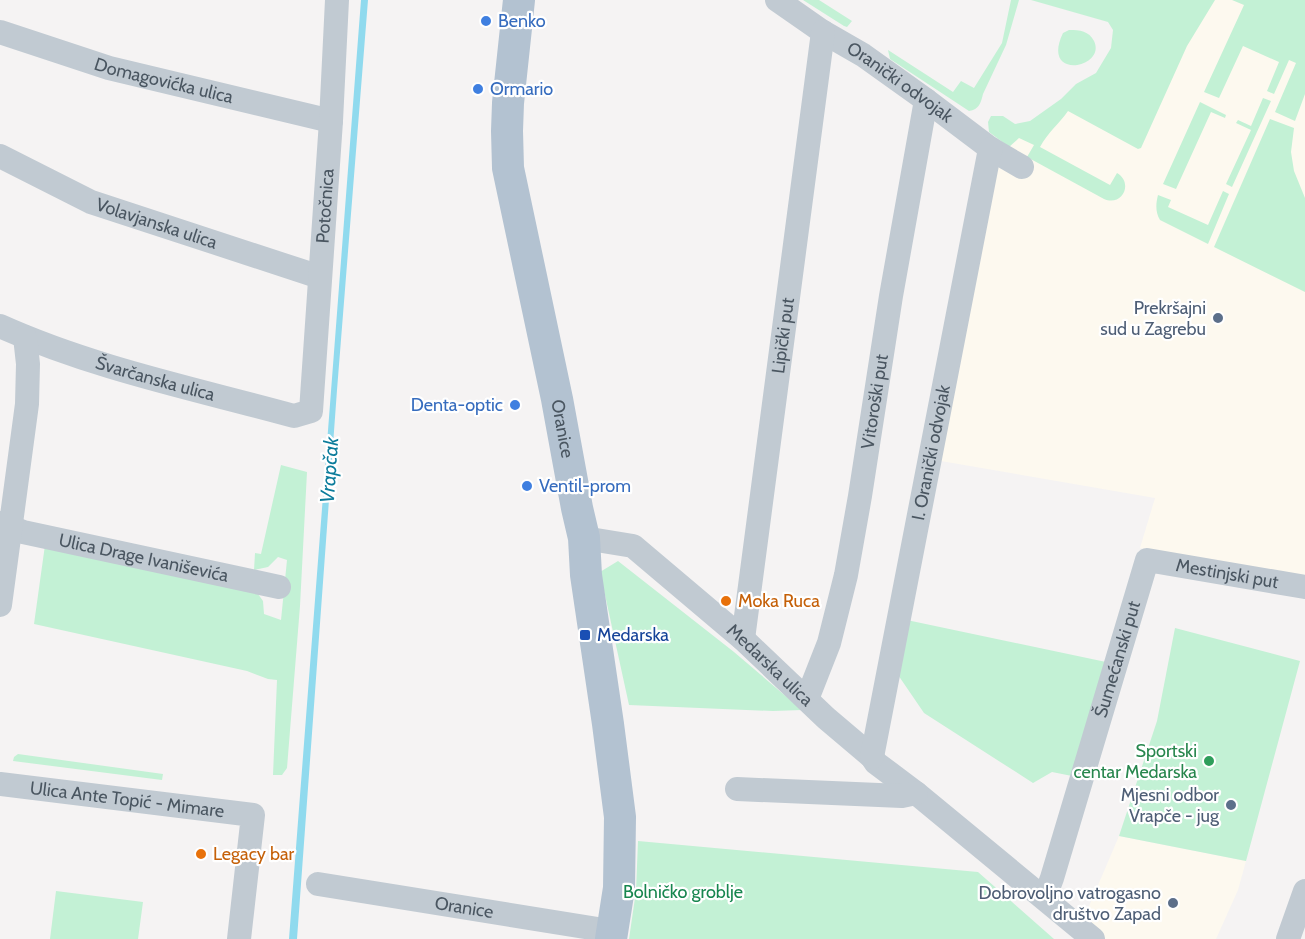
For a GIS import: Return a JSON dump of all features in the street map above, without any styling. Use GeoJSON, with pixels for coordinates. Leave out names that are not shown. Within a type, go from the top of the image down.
{"type":"FeatureCollection","features":[{"type":"Feature","properties":{"kind":"main road","name":"Oranice"},"geometry":{"type":"LineString","coordinates":[[519,0],[508,112],[508,168],[584,538],[586,575],[620,817],[619,888],[612,934]]}},
{"type":"Feature","properties":{"kind":"street","name":"Potočnica"},"geometry":{"type":"LineString","coordinates":[[311,411],[337,0]]}},
{"type":"Feature","properties":{"kind":"street","name":"Oranički odvojak"},"geometry":{"type":"LineString","coordinates":[[777,0],[863,56],[991,149],[1022,167]]}},
{"type":"Feature","properties":{"kind":"street","name":"Domagovićka ulica"},"geometry":{"type":"LineString","coordinates":[[0,32],[109,68],[331,121]]}},
{"type":"Feature","properties":{"kind":"street","name":"Lipički put"},"geometry":{"type":"LineString","coordinates":[[742,639],[823,32]]}},
{"type":"Feature","properties":{"kind":"street","name":"Vitoroški put"},"geometry":{"type":"LineString","coordinates":[[807,699],[829,643],[846,575],[891,296],[926,100]]}},
{"type":"Feature","properties":{"kind":"street","name":"I. Oranički odvojak"},"geometry":{"type":"LineString","coordinates":[[872,757],[991,149]]}},
{"type":"Feature","properties":{"kind":"street","name":"Volavjanska ulica"},"geometry":{"type":"LineString","coordinates":[[0,156],[92,202],[320,277]]}},
{"type":"Feature","properties":{"kind":"street","name":"Švarčanska ulica"},"geometry":{"type":"LineString","coordinates":[[0,326],[107,365],[294,416],[311,411]]}},
{"type":"Feature","properties":{"kind":"street"},"geometry":{"type":"LineString","coordinates":[[0,605],[5,524],[27,404],[28,364],[25,337]]}},
{"type":"Feature","properties":{"kind":"street","name":"Ulica Drage Ivaniševića"},"geometry":{"type":"LineString","coordinates":[[5,524],[23,532],[279,587]]}},
{"type":"Feature","properties":{"kind":"street","name":"Medarska ulica"},"geometry":{"type":"LineString","coordinates":[[584,538],[633,546],[742,639],[876,763],[916,793],[1093,939]]}},
{"type":"Feature","properties":{"kind":"street","name":"Mestinjski put"},"geometry":{"type":"LineString","coordinates":[[1147,560],[1305,587]]}},
{"type":"Feature","properties":{"kind":"street","name":"Šumećanski put"},"geometry":{"type":"LineString","coordinates":[[1042,896],[1053,878],[1147,560]]}},
{"type":"Feature","properties":{"kind":"street","name":"Ulica Ante Topić - Mimare"},"geometry":{"type":"LineString","coordinates":[[0,784],[253,815],[239,939]]}},
{"type":"Feature","properties":{"kind":"street"},"geometry":{"type":"LineString","coordinates":[[737,789],[902,796],[916,793]]}},
{"type":"Feature","properties":{"kind":"street","name":"Oranice"},"geometry":{"type":"LineString","coordinates":[[318,884],[604,930],[612,934]]}},
{"type":"Feature","properties":{"kind":"street"},"geometry":{"type":"LineString","coordinates":[[1288,939],[1305,891]]}},
{"type":"Feature","properties":{"kind":"shaded area"},"geometry":{"type":"Polygon","coordinates":[[[1208,0],[1305,0],[1305,578],[1140,548],[1155,498],[935,460],[992,168],[1019,136],[1208,0]]]}},
{"type":"Feature","properties":{"kind":"shaded area"},"geometry":{"type":"Polygon","coordinates":[[[1119,836],[1246,861],[1238,890],[1216,939],[1104,939],[1084,918],[1119,836]]]}},
{"type":"Feature","properties":{"kind":"green space"},"geometry":{"type":"Polygon","coordinates":[[[803,0],[819,0],[852,21],[847,27],[844,26],[803,0]]]}},
{"type":"Feature","properties":{"kind":"green space"},"geometry":{"type":"Polygon","coordinates":[[[1011,0],[1019,0],[1006,45],[980,103],[975,109],[969,111],[890,59],[888,50],[953,92],[961,81],[974,88],[1002,43],[1011,0]]]}},
{"type":"Feature","properties":{"kind":"green space"},"geometry":{"type":"Polygon","coordinates":[[[1031,0],[1215,0],[1187,46],[1141,148],[1138,149],[1068,111],[1040,147],[1110,185],[1117,173],[1125,182],[1125,188],[1121,197],[1116,200],[1104,199],[1027,157],[1034,145],[1019,138],[1009,147],[989,132],[988,122],[991,116],[1003,116],[1015,124],[1030,121],[1061,99],[1076,84],[1096,73],[1111,48],[1113,30],[1108,22],[1031,0]]]}},
{"type":"Feature","properties":{"kind":"green space"},"geometry":{"type":"Polygon","coordinates":[[[1232,0],[1305,0],[1305,94],[1295,121],[1275,112],[1296,63],[1289,60],[1274,94],[1267,91],[1279,62],[1243,46],[1219,98],[1204,92],[1244,5],[1232,0]]]}},
{"type":"Feature","properties":{"kind":"green space"},"geometry":{"type":"Polygon","coordinates":[[[1069,30],[1084,32],[1094,41],[1095,50],[1091,58],[1084,63],[1066,64],[1060,58],[1058,48],[1063,33],[1069,30]]]}},
{"type":"Feature","properties":{"kind":"green space"},"geometry":{"type":"Polygon","coordinates":[[[1263,98],[1271,101],[1232,187],[1226,184],[1251,130],[1236,123],[1238,120],[1251,126],[1263,98]]]}},
{"type":"Feature","properties":{"kind":"green space"},"geometry":{"type":"Polygon","coordinates":[[[1200,102],[1226,115],[1225,118],[1211,112],[1176,189],[1163,184],[1200,102]]]}},
{"type":"Feature","properties":{"kind":"green space"},"geometry":{"type":"Polygon","coordinates":[[[1270,119],[1294,128],[1291,152],[1294,171],[1305,198],[1305,292],[1214,247],[1270,119]]]}},
{"type":"Feature","properties":{"kind":"green space"},"geometry":{"type":"Polygon","coordinates":[[[1223,191],[1229,194],[1208,244],[1158,217],[1156,207],[1158,195],[1171,200],[1168,207],[1208,225],[1223,191]]]}},
{"type":"Feature","properties":{"kind":"green space"},"geometry":{"type":"Polygon","coordinates":[[[281,465],[307,472],[300,606],[287,768],[282,775],[273,775],[277,680],[247,671],[34,624],[45,545],[258,594],[263,601],[264,614],[281,620],[287,560],[278,557],[268,567],[254,570],[255,553],[261,554],[281,465]]]}},
{"type":"Feature","properties":{"kind":"green space"},"geometry":{"type":"Polygon","coordinates":[[[618,561],[734,652],[802,710],[773,711],[629,705],[600,572],[618,561]]]}},
{"type":"Feature","properties":{"kind":"green space"},"geometry":{"type":"Polygon","coordinates":[[[902,619],[1106,662],[1072,776],[1052,772],[1033,783],[924,713],[894,669],[902,619]]]}},
{"type":"Feature","properties":{"kind":"green space","name":"Sportski centar Medarska"},"geometry":{"type":"Polygon","coordinates":[[[1175,628],[1300,661],[1246,861],[1119,836],[1157,721],[1175,628]]]}},
{"type":"Feature","properties":{"kind":"green space"},"geometry":{"type":"Polygon","coordinates":[[[18,754],[163,774],[162,780],[13,761],[18,754]]]}},
{"type":"Feature","properties":{"kind":"green space","name":"Bolničko groblje"},"geometry":{"type":"Polygon","coordinates":[[[638,841],[978,872],[1054,939],[629,939],[636,891],[638,841]]]}},
{"type":"Feature","properties":{"kind":"green space"},"geometry":{"type":"Polygon","coordinates":[[[56,891],[143,902],[138,939],[50,939],[56,891]]]}},
{"type":"Feature","properties":{"kind":"water","name":"Vrapčak"},"geometry":{"type":"Polygon","coordinates":[[[361,0],[368,0],[297,939],[289,939],[361,0]]]}},
{"type":"Feature","properties":{"kind":"place","name":"Benko"},"geometry":{"type":"Point","coordinates":[486,21]}},
{"type":"Feature","properties":{"kind":"place","name":"Ormario"},"geometry":{"type":"Point","coordinates":[478,89]}},
{"type":"Feature","properties":{"kind":"place","name":"Prekršajni sud u Zagrebu"},"geometry":{"type":"Point","coordinates":[1218,318]}},
{"type":"Feature","properties":{"kind":"place","name":"Denta-optic"},"geometry":{"type":"Point","coordinates":[515,405]}},
{"type":"Feature","properties":{"kind":"place","name":"Ventil-prom"},"geometry":{"type":"Point","coordinates":[527,486]}},
{"type":"Feature","properties":{"kind":"place","name":"Moka Ruca"},"geometry":{"type":"Point","coordinates":[726,601]}},
{"type":"Feature","properties":{"kind":"place","name":"Medarska"},"geometry":{"type":"Point","coordinates":[585,635]}},
{"type":"Feature","properties":{"kind":"place","name":"Sportski centar Medarska"},"geometry":{"type":"Point","coordinates":[1209,761]}},
{"type":"Feature","properties":{"kind":"place","name":"Mjesni odbor Vrapče - jug"},"geometry":{"type":"Point","coordinates":[1231,805]}},
{"type":"Feature","properties":{"kind":"place","name":"Legacy bar"},"geometry":{"type":"Point","coordinates":[201,854]}},
{"type":"Feature","properties":{"kind":"place","name":"Dobrovoljno vatrogasno društvo Zapad"},"geometry":{"type":"Point","coordinates":[1173,903]}}]}
